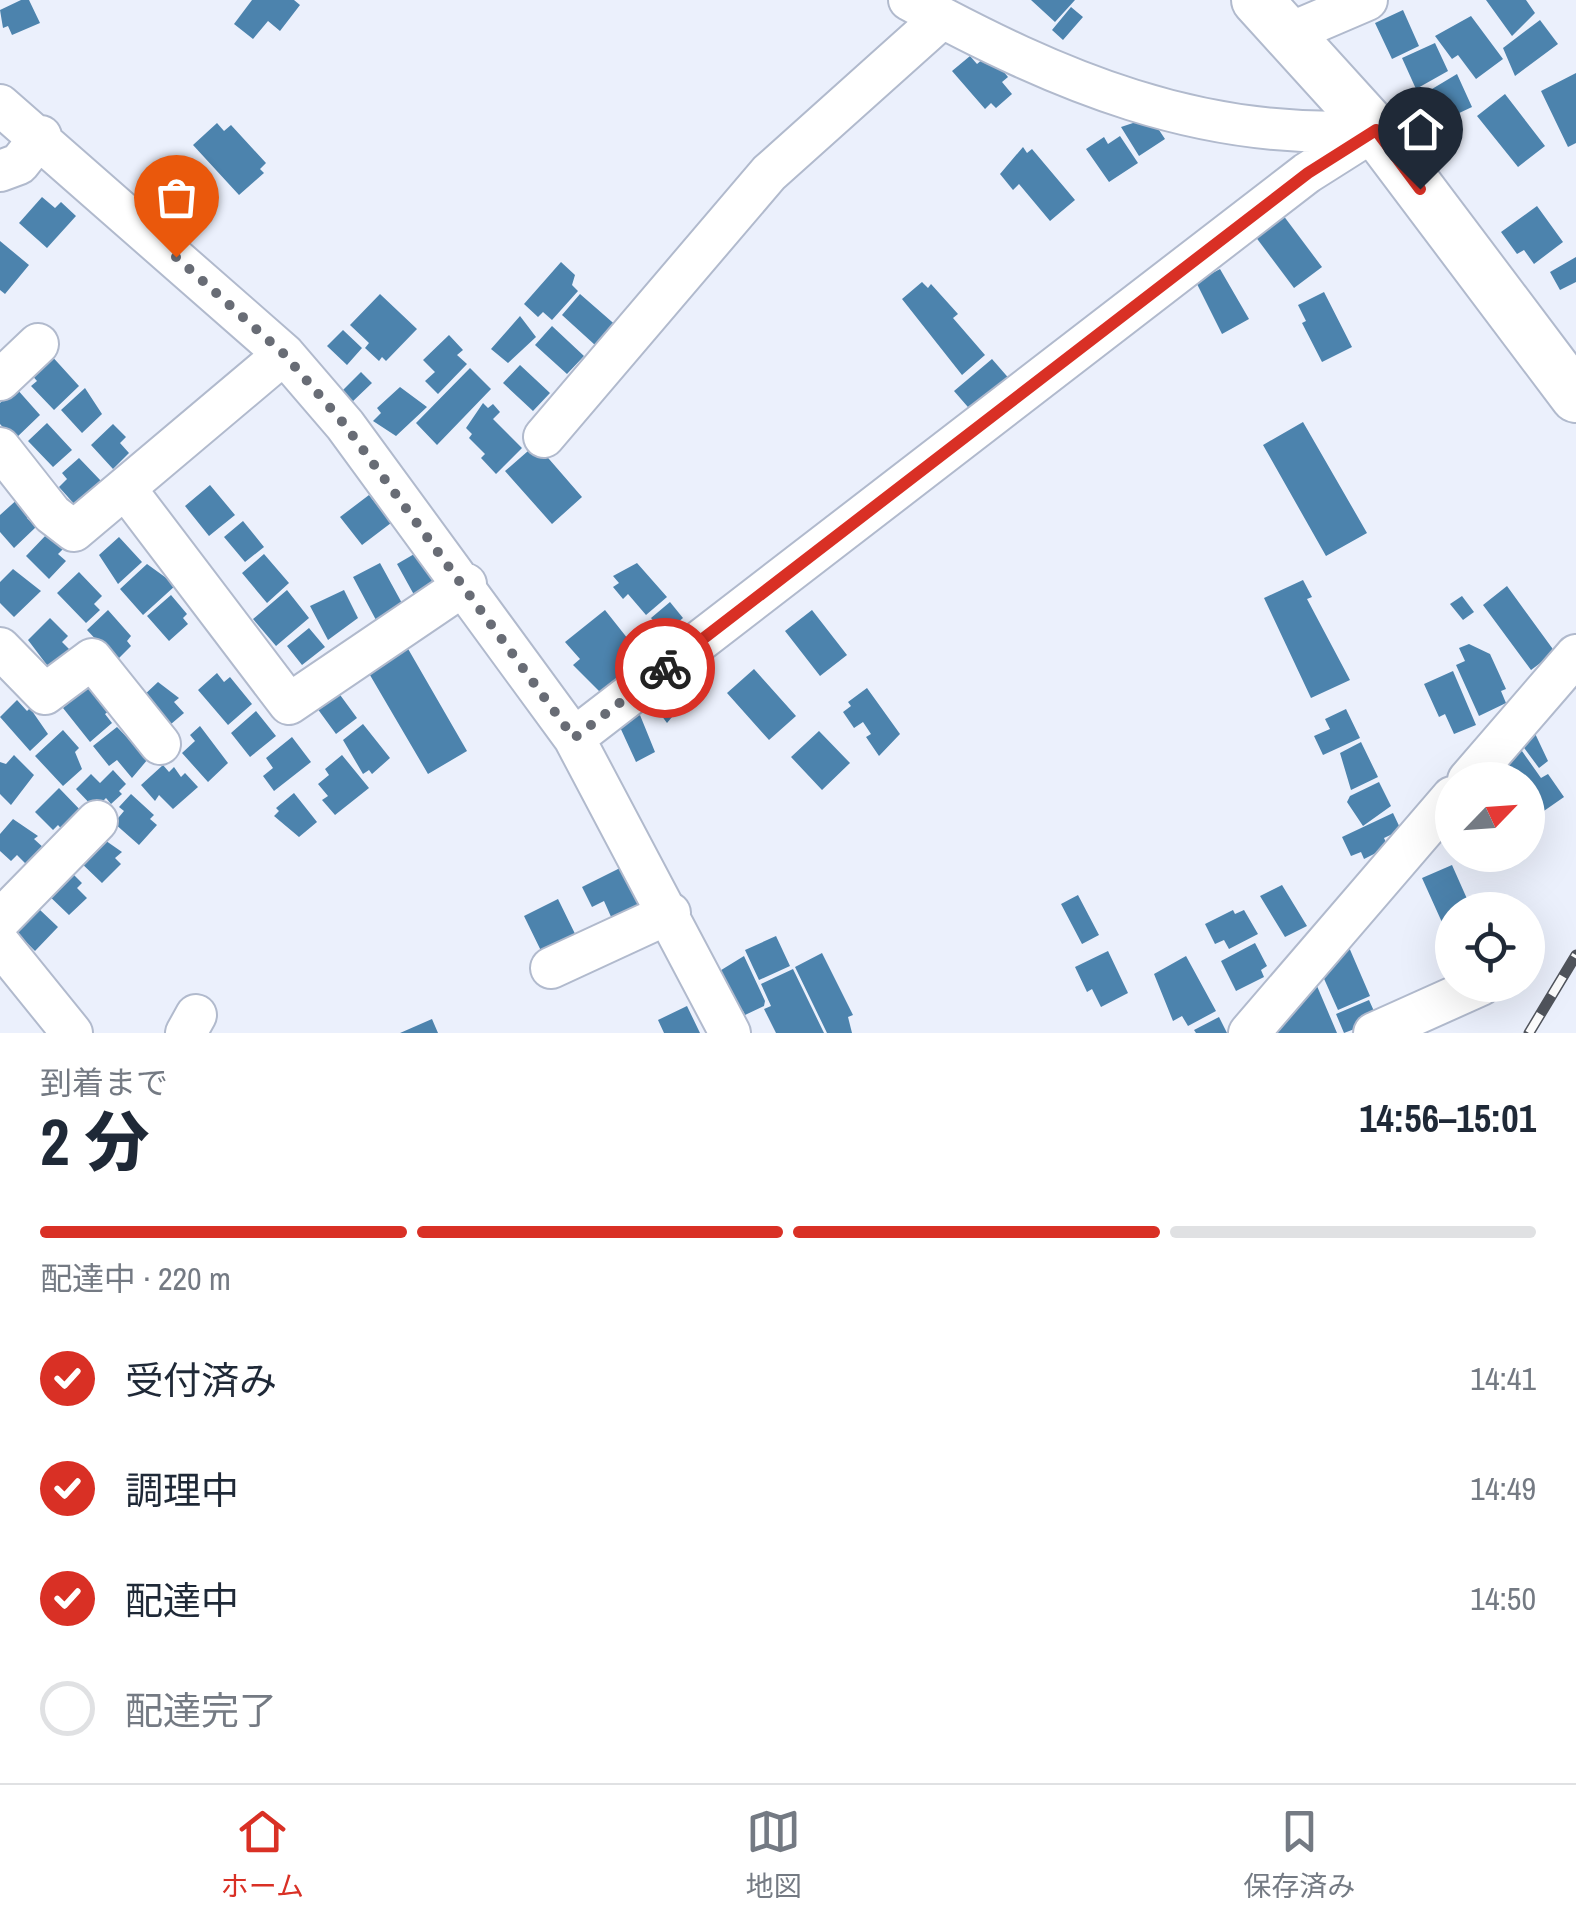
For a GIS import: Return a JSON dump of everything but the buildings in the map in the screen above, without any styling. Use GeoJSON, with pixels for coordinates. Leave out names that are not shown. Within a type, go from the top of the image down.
{"type":"FeatureCollection","features":[{"type":"Feature","properties":{"kind":"main road"},"geometry":{"type":"LineString","coordinates":[[1273,16],[1376,130],[1576,398]]}},
{"type":"Feature","properties":{"kind":"street"},"geometry":{"type":"LineString","coordinates":[[1273,16],[1366,0]]}},
{"type":"Feature","properties":{"kind":"street"},"geometry":{"type":"LineString","coordinates":[[544,437],[769,173],[925,9],[1140,106],[1243,126],[1338,132],[1376,130]]}},
{"type":"Feature","properties":{"kind":"street"},"geometry":{"type":"LineString","coordinates":[[0,105],[41,136],[284,354],[345,425],[466,584],[574,738],[670,913],[730,1033]]}},
{"type":"Feature","properties":{"kind":"street"},"geometry":{"type":"LineString","coordinates":[[574,738],[1308,173],[1376,130]]}},
{"type":"Feature","properties":{"kind":"street"},"geometry":{"type":"LineString","coordinates":[[0,170],[19,164],[41,136]]}},
{"type":"Feature","properties":{"kind":"street"},"geometry":{"type":"LineString","coordinates":[[0,380],[38,344]]}},
{"type":"Feature","properties":{"kind":"street"},"geometry":{"type":"LineString","coordinates":[[0,448],[52,514],[74,531],[284,354]]}},
{"type":"Feature","properties":{"kind":"street"},"geometry":{"type":"LineString","coordinates":[[125,488],[289,704],[466,584]]}},
{"type":"Feature","properties":{"kind":"street"},"geometry":{"type":"LineString","coordinates":[[1484,762],[1576,655]]}},
{"type":"Feature","properties":{"kind":"street"},"geometry":{"type":"LineString","coordinates":[[3,657],[45,694],[92,659],[160,744]]}},
{"type":"Feature","properties":{"kind":"street"},"geometry":{"type":"LineString","coordinates":[[1248,1033],[1435,817]]}},
{"type":"Feature","properties":{"kind":"street"},"geometry":{"type":"LineString","coordinates":[[0,920],[97,821]]}},
{"type":"Feature","properties":{"kind":"street"},"geometry":{"type":"LineString","coordinates":[[551,968],[670,913]]}},
{"type":"Feature","properties":{"kind":"street"},"geometry":{"type":"LineString","coordinates":[[0,944],[72,1033]]}},
{"type":"Feature","properties":{"kind":"street"},"geometry":{"type":"LineString","coordinates":[[1374,1033],[1443,1002]]}},
{"type":"Feature","properties":{"kind":"railway"},"geometry":{"type":"LineString","coordinates":[[1529,1033],[1576,955]]}},
{"type":"Feature","properties":{"kind":"way so far"},"geometry":{"type":"LineString","coordinates":[[176,257],[284,354],[345,425],[466,584],[574,738],[665,668]]}},
{"type":"Feature","properties":{"kind":"route"},"geometry":{"type":"LineString","coordinates":[[665,668],[1308,173],[1376,130],[1420,189]]}}]}
